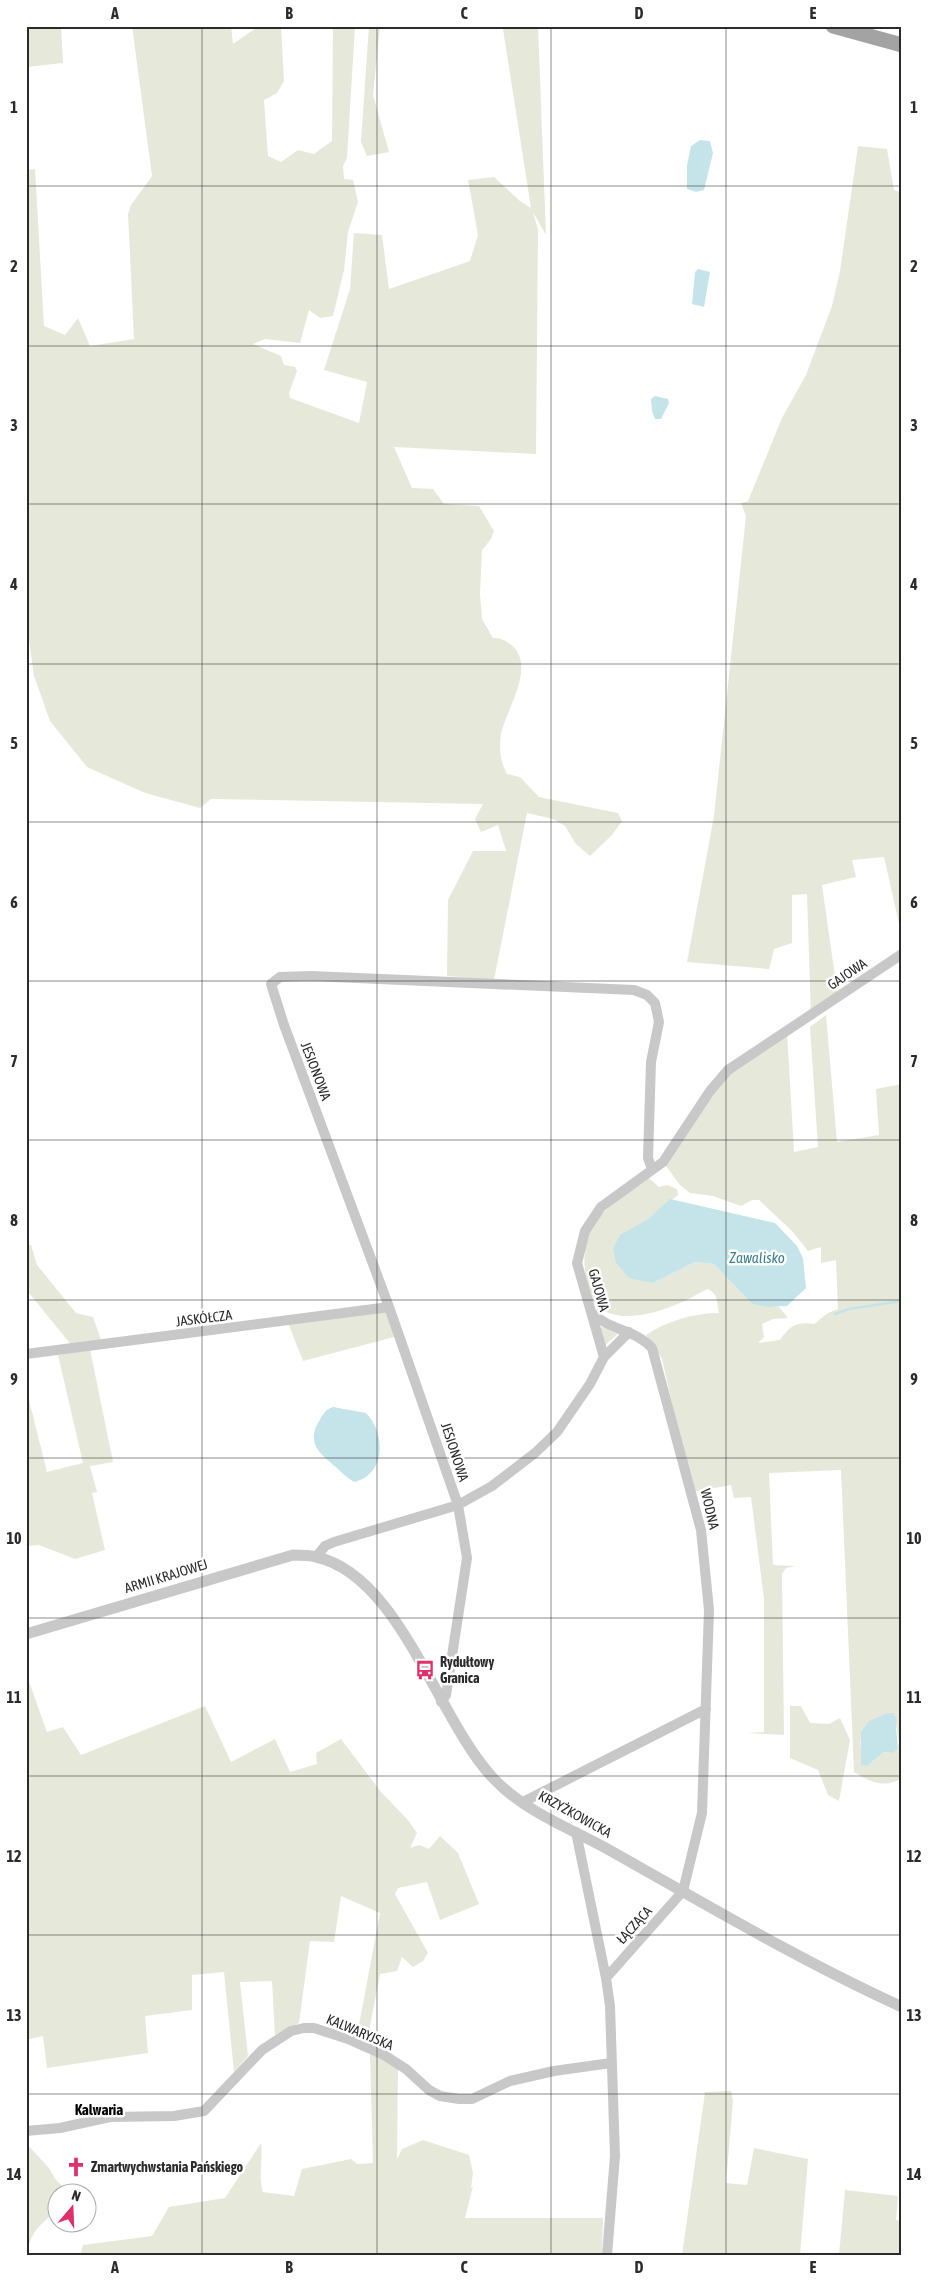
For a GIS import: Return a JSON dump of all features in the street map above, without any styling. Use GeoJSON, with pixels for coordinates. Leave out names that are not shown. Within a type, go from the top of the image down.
{"type":"FeatureCollection","features":[{"type":"Feature","properties":{"kind":"main road"},"geometry":{"type":"LineString","coordinates":[[834,26],[902,45]]}},
{"type":"Feature","properties":{"kind":"street","name":"GAJOWA"},"geometry":{"type":"LineString","coordinates":[[604,1358],[577,1263],[585,1231],[601,1206],[663,1162],[710,1091],[728,1070],[902,954]]}},
{"type":"Feature","properties":{"kind":"street","name":"JESIONOWA"},"geometry":{"type":"LineString","coordinates":[[441,1702],[446,1695],[467,1558],[458,1506],[388,1307],[274,998],[271,984],[277,979],[311,976],[614,989],[642,992],[651,998],[658,1011],[651,1062],[648,1158],[652,1169]]}},
{"type":"Feature","properties":{"kind":"street","name":"JASKÓŁCZA"},"geometry":{"type":"LineString","coordinates":[[26,1354],[388,1307]]}},
{"type":"Feature","properties":{"kind":"street","name":"WODNA"},"geometry":{"type":"LineString","coordinates":[[592,1313],[602,1322],[644,1339],[652,1348],[701,1530],[709,1610],[702,1813],[683,1891]]}},
{"type":"Feature","properties":{"kind":"street"},"geometry":{"type":"LineString","coordinates":[[316,1557],[325,1546],[334,1542],[458,1506],[492,1486],[535,1453],[556,1432],[590,1384],[604,1358],[629,1332]]}},
{"type":"Feature","properties":{"kind":"street","name":"ARMII KRAJOWEJ"},"geometry":{"type":"LineString","coordinates":[[26,1634],[273,1560],[292,1555],[316,1557]]}},
{"type":"Feature","properties":{"kind":"street","name":"KRZYŻKOWICKA"},"geometry":{"type":"LineString","coordinates":[[316,1557],[354,1575],[375,1594],[406,1640],[441,1702],[483,1767],[494,1780],[523,1802],[784,1948],[902,2007]]}},
{"type":"Feature","properties":{"kind":"street"},"geometry":{"type":"LineString","coordinates":[[523,1802],[706,1710]]}},
{"type":"Feature","properties":{"kind":"street"},"geometry":{"type":"LineString","coordinates":[[576,1832],[610,2006],[615,2156],[607,2255]]}},
{"type":"Feature","properties":{"kind":"street","name":"ŁĄCZĄCA"},"geometry":{"type":"LineString","coordinates":[[606,1978],[683,1891]]}},
{"type":"Feature","properties":{"kind":"street","name":"KALWARYJSKA"},"geometry":{"type":"LineString","coordinates":[[26,2130],[60,2128],[110,2117],[174,2116],[204,2111],[262,2050],[291,2031],[304,2028],[314,2028],[348,2039],[384,2055],[406,2069],[429,2090],[440,2096],[459,2099],[472,2099],[510,2082],[554,2071],[611,2063]]}},
{"type":"Feature","properties":{"kind":"green space"},"geometry":{"type":"Polygon","coordinates":[[[26,26],[61,26],[63,63],[26,67],[26,26]]]}},
{"type":"Feature","properties":{"kind":"green space"},"geometry":{"type":"Polygon","coordinates":[[[132,26],[231,26],[233,44],[259,26],[281,26],[284,81],[277,93],[264,100],[268,156],[281,162],[298,150],[314,154],[332,141],[333,26],[355,26],[347,158],[343,166],[344,179],[353,180],[358,202],[348,232],[344,270],[333,316],[320,318],[309,310],[300,343],[265,339],[253,344],[281,356],[284,365],[295,367],[297,371],[289,393],[290,398],[359,423],[367,382],[324,370],[350,289],[354,233],[382,235],[389,289],[470,261],[478,235],[468,180],[494,177],[520,201],[531,208],[503,29],[491,26],[538,26],[546,235],[533,212],[538,230],[536,454],[394,447],[412,488],[433,489],[444,504],[479,506],[494,531],[491,539],[482,550],[480,594],[482,619],[493,638],[506,641],[518,653],[521,663],[518,688],[501,734],[501,755],[507,774],[520,777],[539,797],[618,813],[622,821],[612,835],[590,856],[576,844],[565,826],[553,819],[527,813],[494,980],[447,976],[448,900],[473,851],[506,851],[498,825],[481,832],[475,819],[483,804],[211,799],[200,808],[145,793],[87,767],[50,721],[34,676],[26,618],[26,170],[35,169],[44,326],[65,335],[78,318],[90,346],[134,339],[128,214],[131,205],[152,176],[132,26]]]}},
{"type":"Feature","properties":{"kind":"green space"},"geometry":{"type":"Polygon","coordinates":[[[369,26],[380,26],[373,95],[389,152],[367,156],[361,142],[369,26]]]}},
{"type":"Feature","properties":{"kind":"green space"},"geometry":{"type":"Polygon","coordinates":[[[858,146],[887,149],[894,190],[902,193],[902,937],[884,857],[852,860],[856,877],[822,885],[838,997],[811,1016],[807,894],[792,895],[792,943],[774,949],[769,969],[687,962],[714,816],[746,516],[741,503],[748,501],[782,418],[806,375],[832,306],[840,271],[858,146]]]}},
{"type":"Feature","properties":{"kind":"green space"},"geometry":{"type":"Polygon","coordinates":[[[826,1015],[837,1142],[879,1135],[876,1089],[902,1084],[902,1778],[883,1784],[866,1779],[854,1772],[841,1470],[769,1473],[773,1565],[796,1566],[786,1568],[782,1574],[784,1735],[747,1733],[764,1732],[764,1599],[751,1497],[734,1498],[731,1485],[692,1492],[662,1359],[646,1335],[662,1326],[681,1319],[700,1314],[719,1313],[716,1298],[707,1289],[682,1302],[652,1313],[621,1316],[608,1312],[596,1305],[590,1293],[585,1269],[584,1255],[586,1242],[594,1223],[609,1207],[649,1178],[659,1187],[667,1185],[677,1189],[678,1195],[648,1219],[620,1236],[613,1248],[653,1283],[695,1262],[714,1264],[752,1304],[779,1307],[788,1318],[773,1319],[762,1324],[764,1337],[758,1343],[780,1340],[790,1328],[803,1323],[814,1324],[828,1313],[838,1309],[836,1260],[821,1263],[821,1247],[808,1251],[793,1232],[759,1200],[752,1200],[741,1206],[713,1196],[690,1193],[680,1185],[663,1162],[728,1070],[787,1031],[794,1152],[818,1147],[810,1027],[826,1015]],[[880,1718],[866,1726],[861,1736],[862,1765],[867,1766],[884,1752],[892,1753],[899,1743],[896,1725],[880,1718]]]}},
{"type":"Feature","properties":{"kind":"green space"},"geometry":{"type":"Polygon","coordinates":[[[26,1245],[31,1245],[37,1265],[76,1313],[93,1317],[102,1343],[73,1347],[29,1293],[26,1293],[26,1245]]]}},
{"type":"Feature","properties":{"kind":"green space"},"geometry":{"type":"Polygon","coordinates":[[[387,1311],[398,1336],[303,1361],[288,1323],[387,1311]]]}},
{"type":"Feature","properties":{"kind":"green space"},"geometry":{"type":"Polygon","coordinates":[[[602,1327],[618,1334],[603,1347],[600,1328],[602,1327]]]}},
{"type":"Feature","properties":{"kind":"green space"},"geometry":{"type":"Polygon","coordinates":[[[90,1349],[113,1462],[90,1466],[97,1492],[92,1493],[105,1550],[75,1559],[39,1545],[26,1546],[26,1388],[47,1472],[83,1463],[58,1355],[90,1349]]]}},
{"type":"Feature","properties":{"kind":"green space"},"geometry":{"type":"Polygon","coordinates":[[[26,1673],[47,1732],[63,1727],[81,1755],[205,1706],[231,1762],[275,1739],[290,1772],[317,1764],[316,1753],[341,1739],[381,1792],[408,1820],[417,1833],[410,1848],[419,1845],[429,1849],[440,1836],[458,1853],[479,1904],[440,1920],[427,1882],[398,1888],[395,1894],[428,1953],[423,1961],[413,1967],[402,1957],[397,1971],[380,1974],[369,2031],[358,2030],[380,1913],[341,1896],[334,1942],[310,1941],[299,2023],[275,2035],[272,1981],[240,1982],[248,2056],[234,2072],[224,1972],[192,1975],[192,2010],[145,2016],[148,2053],[47,2068],[43,2036],[26,2040],[26,1673]]]}},
{"type":"Feature","properties":{"kind":"green space"},"geometry":{"type":"Polygon","coordinates":[[[790,1706],[801,1706],[810,1723],[829,1724],[840,1718],[850,1740],[839,1801],[828,1795],[818,1770],[790,1758],[790,1706]]]}},
{"type":"Feature","properties":{"kind":"green space"},"geometry":{"type":"Polygon","coordinates":[[[370,2054],[398,2066],[397,2159],[402,2149],[423,2140],[469,2155],[473,2173],[471,2188],[473,2186],[465,2218],[603,2218],[602,2255],[80,2255],[83,2245],[152,2236],[169,2207],[225,2198],[261,2143],[261,2180],[263,2192],[294,2196],[302,2169],[351,2159],[357,2164],[373,2163],[370,2054]]]}},
{"type":"Feature","properties":{"kind":"green space"},"geometry":{"type":"Polygon","coordinates":[[[731,2091],[733,2101],[726,2183],[747,2185],[754,2148],[808,2159],[800,2255],[682,2255],[705,2092],[731,2091]]]}},
{"type":"Feature","properties":{"kind":"green space"},"geometry":{"type":"Polygon","coordinates":[[[26,2143],[49,2168],[60,2184],[48,2184],[48,2218],[34,2233],[26,2251],[26,2143]]]}},
{"type":"Feature","properties":{"kind":"green space"},"geometry":{"type":"Polygon","coordinates":[[[845,2190],[898,2196],[896,2220],[902,2221],[901,2255],[839,2255],[845,2190]]]}},
{"type":"Feature","properties":{"kind":"water"},"geometry":{"type":"Polygon","coordinates":[[[700,140],[710,141],[713,153],[704,190],[696,192],[687,189],[687,165],[691,146],[700,140]]]}},
{"type":"Feature","properties":{"kind":"water"},"geometry":{"type":"Polygon","coordinates":[[[698,269],[710,272],[704,307],[692,304],[695,272],[698,269]]]}},
{"type":"Feature","properties":{"kind":"water"},"geometry":{"type":"Polygon","coordinates":[[[655,396],[668,399],[669,403],[661,419],[655,419],[652,411],[651,399],[655,396]]]}},
{"type":"Feature","properties":{"kind":"water","name":"Zawalisko"},"geometry":{"type":"Polygon","coordinates":[[[670,1199],[775,1223],[797,1246],[803,1258],[806,1288],[787,1306],[768,1307],[752,1304],[714,1264],[695,1262],[653,1283],[629,1278],[616,1263],[613,1248],[620,1235],[648,1219],[670,1199]]]}},
{"type":"Feature","properties":{"kind":"water"},"geometry":{"type":"Polygon","coordinates":[[[333,1407],[366,1413],[373,1421],[377,1431],[380,1452],[377,1462],[365,1478],[354,1482],[321,1453],[315,1443],[315,1430],[318,1423],[326,1411],[333,1407]]]}},
{"type":"Feature","properties":{"kind":"water"},"geometry":{"type":"Polygon","coordinates":[[[888,1713],[893,1713],[897,1719],[897,1750],[892,1753],[884,1752],[867,1766],[861,1765],[861,1732],[869,1721],[888,1713]]]}},
{"type":"Feature","properties":{"kind":"waterway"},"geometry":{"type":"LineString","coordinates":[[835,1314],[849,1309],[902,1301]]}},
{"type":"Feature","properties":{"kind":"place","name":"Rydułtowy Granica"},"geometry":{"type":"Point","coordinates":[425,1670]}},
{"type":"Feature","properties":{"kind":"place","name":"Zmartwychwstania Pańskiego"},"geometry":{"type":"Point","coordinates":[76,2167]}},
{"type":"Feature","properties":{"kind":"district","name":"Kalwaria"},"geometry":{"type":"Point","coordinates":[99,2109]}}]}
